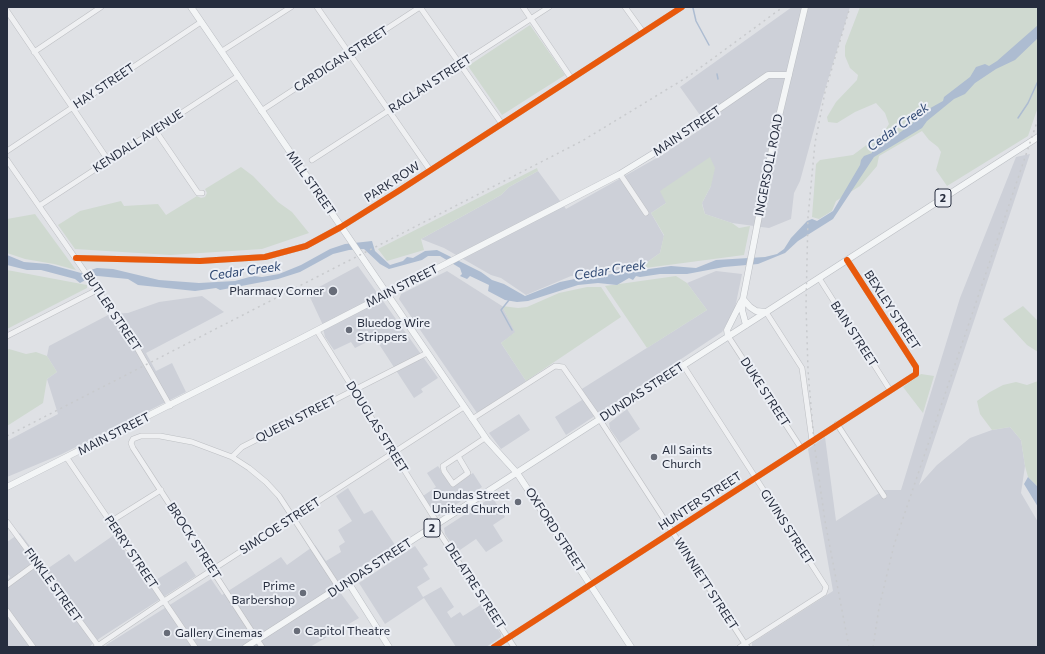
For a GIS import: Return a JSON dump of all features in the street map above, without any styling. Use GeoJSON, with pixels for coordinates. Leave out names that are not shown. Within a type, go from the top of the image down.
{"type":"FeatureCollection","features":[{"type":"Feature","properties":{"kind":"main road","name":"MILL STREET"},"geometry":{"type":"LineString","coordinates":[[191,7],[472,420],[500,457],[517,473]]}},
{"type":"Feature","properties":{"kind":"main road","name":"INGERSOLL ROAD"},"geometry":{"type":"LineString","coordinates":[[746,325],[742,310],[743,298],[775,133],[805,7]]}},
{"type":"Feature","properties":{"kind":"main road","name":"MAIN STREET"},"geometry":{"type":"LineString","coordinates":[[7,487],[317,331],[386,293],[620,174],[659,150],[768,75],[788,74]]}},
{"type":"Feature","properties":{"kind":"main road","name":"DUNDAS STREET"},"geometry":{"type":"LineString","coordinates":[[246,647],[1038,136]]}},
{"type":"Feature","properties":{"kind":"main road"},"geometry":{"type":"LineString","coordinates":[[728,336],[727,330],[743,298],[750,307],[756,311],[766,312]]}},
{"type":"Feature","properties":{"kind":"main road","name":"OXFORD STREET"},"geometry":{"type":"LineString","coordinates":[[517,473],[631,647]]}},
{"type":"Feature","properties":{"kind":"main road"},"geometry":{"type":"LineString","coordinates":[[348,582],[389,647]]}},
{"type":"Feature","properties":{"kind":"street"},"geometry":{"type":"LineString","coordinates":[[34,52],[101,7]]}},
{"type":"Feature","properties":{"kind":"street"},"geometry":{"type":"LineString","coordinates":[[222,51],[291,7]]}},
{"type":"Feature","properties":{"kind":"street"},"geometry":{"type":"LineString","coordinates":[[317,7],[430,170]]}},
{"type":"Feature","properties":{"kind":"street"},"geometry":{"type":"LineString","coordinates":[[420,7],[502,124]]}},
{"type":"Feature","properties":{"kind":"street","name":"CARDIGAN STREET"},"geometry":{"type":"LineString","coordinates":[[261,111],[420,7]]}},
{"type":"Feature","properties":{"kind":"street"},"geometry":{"type":"LineString","coordinates":[[523,7],[571,78]]}},
{"type":"Feature","properties":{"kind":"street","name":"RAGLAN STREET"},"geometry":{"type":"LineString","coordinates":[[312,160],[549,7]]}},
{"type":"Feature","properties":{"kind":"street"},"geometry":{"type":"LineString","coordinates":[[625,7],[643,32]]}},
{"type":"Feature","properties":{"kind":"street","name":"PARK ROW"},"geometry":{"type":"LineString","coordinates":[[76,258],[177,262],[265,257],[282,254],[306,246],[341,227],[682,7]]}},
{"type":"Feature","properties":{"kind":"street"},"geometry":{"type":"LineString","coordinates":[[7,11],[108,160]]}},
{"type":"Feature","properties":{"kind":"street","name":"HAY STREET"},"geometry":{"type":"LineString","coordinates":[[7,151],[201,22]]}},
{"type":"Feature","properties":{"kind":"street","name":"KENDALL AVENUE"},"geometry":{"type":"LineString","coordinates":[[39,206],[238,76]]}},
{"type":"Feature","properties":{"kind":"street"},"geometry":{"type":"LineString","coordinates":[[155,130],[198,192],[202,193]]}},
{"type":"Feature","properties":{"kind":"street","name":"BUTLER STREET"},"geometry":{"type":"LineString","coordinates":[[7,160],[83,268],[142,356],[170,406]]}},
{"type":"Feature","properties":{"kind":"street"},"geometry":{"type":"LineString","coordinates":[[620,174],[646,213]]}},
{"type":"Feature","properties":{"kind":"street","name":"BEXLEY STREET"},"geometry":{"type":"LineString","coordinates":[[847,260],[916,367],[917,372]]}},
{"type":"Feature","properties":{"kind":"street","name":"BAIN STREET"},"geometry":{"type":"LineString","coordinates":[[818,278],[890,390]]}},
{"type":"Feature","properties":{"kind":"street"},"geometry":{"type":"LineString","coordinates":[[7,336],[97,290]]}},
{"type":"Feature","properties":{"kind":"street"},"geometry":{"type":"LineString","coordinates":[[766,312],[802,368],[812,441]]}},
{"type":"Feature","properties":{"kind":"street","name":"DOUGLAS STREET"},"geometry":{"type":"LineString","coordinates":[[317,331],[394,454],[436,525]]}},
{"type":"Feature","properties":{"kind":"street","name":"DUKE STREET"},"geometry":{"type":"LineString","coordinates":[[728,336],[801,448]]}},
{"type":"Feature","properties":{"kind":"street","name":"QUEEN STREET"},"geometry":{"type":"LineString","coordinates":[[232,457],[242,447],[427,352]]}},
{"type":"Feature","properties":{"kind":"street","name":"WINNIETT STREET"},"geometry":{"type":"LineString","coordinates":[[472,420],[558,365],[565,368],[746,645]]}},
{"type":"Feature","properties":{"kind":"street","name":"GIVINS STREET"},"geometry":{"type":"LineString","coordinates":[[683,366],[826,587],[824,593],[746,645]]}},
{"type":"Feature","properties":{"kind":"street","name":"HUNTER STREET"},"geometry":{"type":"LineString","coordinates":[[494,647],[917,372]]}},
{"type":"Feature","properties":{"kind":"street","name":"SIMCOE STREET"},"geometry":{"type":"LineString","coordinates":[[98,647],[164,601],[394,454],[464,407]]}},
{"type":"Feature","properties":{"kind":"street"},"geometry":{"type":"LineString","coordinates":[[837,424],[884,496]]}},
{"type":"Feature","properties":{"kind":"street","name":"BROCK STREET"},"geometry":{"type":"LineString","coordinates":[[232,457],[204,445],[169,437],[141,436],[132,441],[133,448],[262,647]]}},
{"type":"Feature","properties":{"kind":"street"},"geometry":{"type":"LineString","coordinates":[[458,456],[468,474],[453,484],[443,467],[458,456],[485,438]]}},
{"type":"Feature","properties":{"kind":"street"},"geometry":{"type":"LineString","coordinates":[[232,457],[270,486],[280,496],[339,588]]}},
{"type":"Feature","properties":{"kind":"street","name":"PERRY STREET"},"geometry":{"type":"LineString","coordinates":[[67,458],[194,647]]}},
{"type":"Feature","properties":{"kind":"street"},"geometry":{"type":"LineString","coordinates":[[110,522],[161,490]]}},
{"type":"Feature","properties":{"kind":"street","name":"FINKLE STREET"},"geometry":{"type":"LineString","coordinates":[[7,522],[98,647]]}},
{"type":"Feature","properties":{"kind":"street","name":"DELATRE STREET"},"geometry":{"type":"LineString","coordinates":[[436,525],[514,647]]}},
{"type":"Feature","properties":{"kind":"street"},"geometry":{"type":"LineString","coordinates":[[7,585],[37,562]]}},
{"type":"Feature","properties":{"kind":"street"},"geometry":{"type":"LineString","coordinates":[[7,611],[33,647]]}},
{"type":"Feature","properties":{"kind":"street"},"geometry":{"type":"LineString","coordinates":[[740,647],[746,645]]}},
{"type":"Feature","properties":{"kind":"shaded area"},"geometry":{"type":"Polygon","coordinates":[[[792,7],[850,7],[824,93],[800,181],[794,193],[791,219],[769,228],[732,223],[705,214],[702,203],[711,186],[666,203],[651,213],[664,236],[660,253],[646,263],[630,270],[571,276],[526,295],[501,278],[491,275],[444,248],[421,239],[501,195],[509,187],[538,171],[566,209],[662,155],[707,125],[680,87],[792,7]]]}},
{"type":"Feature","properties":{"kind":"shaded area"},"geometry":{"type":"Polygon","coordinates":[[[860,7],[1038,7],[1038,107],[1028,136],[947,186],[936,170],[941,152],[922,131],[879,156],[877,166],[860,186],[836,201],[832,211],[819,219],[812,217],[816,164],[820,160],[853,155],[884,132],[889,124],[885,113],[876,103],[855,112],[837,123],[828,122],[827,117],[836,102],[857,80],[858,75],[850,68],[845,56],[845,46],[860,7]]]}},
{"type":"Feature","properties":{"kind":"shaded area"},"geometry":{"type":"Polygon","coordinates":[[[530,25],[565,75],[502,115],[468,66],[530,25]]]}},
{"type":"Feature","properties":{"kind":"shaded area"},"geometry":{"type":"Polygon","coordinates":[[[1030,154],[919,485],[937,465],[970,438],[992,430],[1010,427],[1021,440],[1025,466],[1021,493],[1038,522],[1038,647],[752,647],[752,643],[833,591],[808,449],[825,437],[836,521],[884,490],[901,490],[960,298],[1016,157],[1030,154]]]}},
{"type":"Feature","properties":{"kind":"shaded area"},"geometry":{"type":"Polygon","coordinates":[[[710,157],[715,168],[711,186],[702,203],[705,214],[732,223],[739,228],[750,226],[744,255],[630,270],[646,263],[660,253],[664,235],[651,213],[666,203],[660,191],[710,157]]]}},
{"type":"Feature","properties":{"kind":"shaded area"},"geometry":{"type":"Polygon","coordinates":[[[241,167],[253,176],[278,202],[292,212],[309,233],[262,249],[170,255],[75,249],[58,225],[80,211],[121,201],[124,206],[158,204],[166,215],[197,196],[201,198],[205,197],[207,193],[205,189],[241,167]]]}},
{"type":"Feature","properties":{"kind":"shaded area"},"geometry":{"type":"Polygon","coordinates":[[[537,168],[538,171],[509,187],[501,195],[421,239],[424,250],[387,261],[378,249],[537,168]]]}},
{"type":"Feature","properties":{"kind":"shaded area"},"geometry":{"type":"Polygon","coordinates":[[[35,214],[76,270],[54,264],[25,259],[7,253],[7,219],[35,214]]]}},
{"type":"Feature","properties":{"kind":"shaded area"},"geometry":{"type":"Polygon","coordinates":[[[358,266],[438,378],[421,389],[423,392],[414,398],[375,338],[355,348],[351,342],[334,350],[325,337],[322,323],[308,293],[358,266]]]}},
{"type":"Feature","properties":{"kind":"shaded area"},"geometry":{"type":"Polygon","coordinates":[[[7,270],[87,285],[87,288],[7,329],[7,270]]]}},
{"type":"Feature","properties":{"kind":"shaded area"},"geometry":{"type":"Polygon","coordinates":[[[447,271],[502,306],[516,332],[501,343],[526,381],[477,413],[399,299],[401,294],[447,271]]]}},
{"type":"Feature","properties":{"kind":"shaded area"},"geometry":{"type":"Polygon","coordinates":[[[716,271],[742,274],[735,308],[722,332],[566,435],[555,417],[582,400],[577,392],[707,310],[687,283],[716,271]]]}},
{"type":"Feature","properties":{"kind":"shaded area"},"geometry":{"type":"Polygon","coordinates":[[[676,276],[687,283],[707,310],[647,348],[605,286],[676,276]]]}},
{"type":"Feature","properties":{"kind":"shaded area"},"geometry":{"type":"Polygon","coordinates":[[[587,287],[601,287],[621,317],[526,381],[501,343],[515,332],[502,306],[518,308],[527,307],[559,293],[587,287]]]}},
{"type":"Feature","properties":{"kind":"shaded area"},"geometry":{"type":"Polygon","coordinates":[[[202,296],[224,312],[146,353],[156,371],[172,363],[186,392],[62,454],[7,477],[7,441],[58,414],[47,379],[57,372],[47,356],[49,346],[110,314],[128,313],[159,302],[202,296]]]}},
{"type":"Feature","properties":{"kind":"shaded area"},"geometry":{"type":"Polygon","coordinates":[[[1023,306],[1038,321],[1038,352],[1027,345],[1003,319],[1023,306]]]}},
{"type":"Feature","properties":{"kind":"shaded area"},"geometry":{"type":"Polygon","coordinates":[[[9,349],[26,354],[36,352],[47,356],[57,372],[47,379],[43,403],[7,426],[7,350],[9,349]]]}},
{"type":"Feature","properties":{"kind":"shaded area"},"geometry":{"type":"Polygon","coordinates":[[[921,374],[934,376],[923,413],[903,387],[921,374]]]}},
{"type":"Feature","properties":{"kind":"shaded area"},"geometry":{"type":"Polygon","coordinates":[[[1038,381],[1038,487],[1028,477],[1021,440],[1010,427],[992,430],[980,414],[977,401],[1003,385],[1016,382],[1027,385],[1038,381]]]}},
{"type":"Feature","properties":{"kind":"shaded area"},"geometry":{"type":"Polygon","coordinates":[[[627,409],[640,429],[620,443],[610,429],[609,423],[627,409]]]}},
{"type":"Feature","properties":{"kind":"shaded area"},"geometry":{"type":"Polygon","coordinates":[[[519,414],[530,430],[501,449],[489,433],[519,414]]]}},
{"type":"Feature","properties":{"kind":"shaded area"},"geometry":{"type":"Polygon","coordinates":[[[438,466],[452,487],[473,473],[482,487],[439,516],[434,513],[423,496],[436,487],[427,473],[438,466]]]}},
{"type":"Feature","properties":{"kind":"shaded area"},"geometry":{"type":"Polygon","coordinates":[[[348,488],[364,514],[372,510],[395,545],[334,584],[359,618],[310,647],[107,647],[106,645],[211,579],[222,595],[281,557],[287,565],[315,545],[326,561],[341,552],[339,546],[345,542],[338,530],[352,521],[336,496],[348,488]]]}},
{"type":"Feature","properties":{"kind":"shaded area"},"geometry":{"type":"Polygon","coordinates":[[[492,497],[505,517],[493,525],[503,541],[486,552],[476,539],[457,552],[445,534],[444,528],[492,497]]]}},
{"type":"Feature","properties":{"kind":"shaded area"},"geometry":{"type":"Polygon","coordinates":[[[20,533],[47,569],[69,554],[75,562],[114,535],[148,585],[186,561],[196,576],[100,638],[89,647],[7,647],[7,580],[10,577],[7,573],[7,542],[20,533]]]}},
{"type":"Feature","properties":{"kind":"shaded area"},"geometry":{"type":"Polygon","coordinates":[[[415,546],[428,565],[423,568],[430,579],[417,587],[423,597],[441,587],[454,607],[447,612],[451,618],[460,612],[463,616],[482,604],[501,634],[501,637],[486,647],[456,647],[424,598],[385,624],[359,583],[415,546]]]}},
{"type":"Feature","properties":{"kind":"water","name":"Cedar Creek"},"geometry":{"type":"Polygon","coordinates":[[[1038,25],[1038,38],[1015,60],[996,69],[975,83],[965,94],[954,99],[927,121],[922,128],[874,157],[833,219],[798,241],[785,253],[758,264],[724,267],[687,274],[636,276],[633,280],[629,278],[617,285],[598,283],[578,285],[528,301],[517,302],[505,300],[488,291],[489,285],[470,276],[467,279],[460,276],[462,274],[460,268],[440,256],[428,256],[422,260],[389,269],[380,264],[364,249],[349,250],[333,254],[300,272],[278,279],[220,290],[216,288],[195,291],[138,285],[128,279],[98,276],[93,276],[80,283],[75,279],[41,270],[27,270],[7,265],[7,255],[24,262],[48,264],[81,273],[97,268],[113,269],[159,280],[199,283],[235,281],[253,276],[262,277],[279,274],[301,265],[330,249],[345,244],[372,241],[375,251],[390,265],[403,261],[407,257],[413,258],[425,251],[437,250],[525,296],[560,282],[599,274],[605,275],[671,266],[696,268],[716,260],[765,257],[777,254],[784,249],[791,238],[807,221],[812,219],[817,221],[833,211],[860,165],[861,160],[864,156],[872,153],[872,147],[875,144],[887,142],[913,123],[912,115],[918,120],[925,111],[943,101],[944,97],[970,77],[976,67],[985,64],[989,66],[997,61],[1038,25]]]}},
{"type":"Feature","properties":{"kind":"water"},"geometry":{"type":"Polygon","coordinates":[[[1028,477],[1038,487],[1038,507],[1024,484],[1028,477]]]}},
{"type":"Feature","properties":{"kind":"waterway"},"geometry":{"type":"LineString","coordinates":[[693,8],[696,21],[709,45]]}},
{"type":"Feature","properties":{"kind":"waterway"},"geometry":{"type":"LineString","coordinates":[[717,74],[718,79]]}},
{"type":"Feature","properties":{"kind":"waterway"},"geometry":{"type":"LineString","coordinates":[[1018,118],[1028,103],[1038,81]]}},
{"type":"Feature","properties":{"kind":"waterway"},"geometry":{"type":"LineString","coordinates":[[509,300],[501,310],[512,330]]}},
{"type":"Feature","properties":{"kind":"railway"},"geometry":{"type":"LineString","coordinates":[[7,436],[582,141],[689,76],[783,7]]}},
{"type":"Feature","properties":{"kind":"railway"},"geometry":{"type":"LineString","coordinates":[[849,647],[825,521],[814,442],[808,370],[806,305],[808,217],[815,143],[825,92],[850,7]]}},
{"type":"Feature","properties":{"kind":"railway"},"geometry":{"type":"LineString","coordinates":[[873,647],[879,608],[894,545],[1038,119]]}},
{"type":"Feature","properties":{"kind":"cycle path"},"geometry":{"type":"LineString","coordinates":[[76,258],[200,261],[265,257],[306,246],[341,227],[400,190],[682,7]]}},
{"type":"Feature","properties":{"kind":"cycle path"},"geometry":{"type":"LineString","coordinates":[[494,647],[916,374],[916,367],[847,260]]}},
{"type":"Feature","properties":{"kind":"place","name":"Pharmacy Corner"},"geometry":{"type":"Point","coordinates":[333,291]}},
{"type":"Feature","properties":{"kind":"place","name":"Bluedog Wire Strippers"},"geometry":{"type":"Point","coordinates":[349,330]}},
{"type":"Feature","properties":{"kind":"place","name":"All Saints Church"},"geometry":{"type":"Point","coordinates":[654,457]}},
{"type":"Feature","properties":{"kind":"place","name":"Dundas Street United Church"},"geometry":{"type":"Point","coordinates":[518,502]}},
{"type":"Feature","properties":{"kind":"place","name":"Prime Barbershop"},"geometry":{"type":"Point","coordinates":[303,593]}},
{"type":"Feature","properties":{"kind":"place","name":"Capitol Theatre"},"geometry":{"type":"Point","coordinates":[297,631]}},
{"type":"Feature","properties":{"kind":"place","name":"Gallery Cinemas"},"geometry":{"type":"Point","coordinates":[167,633]}}]}
